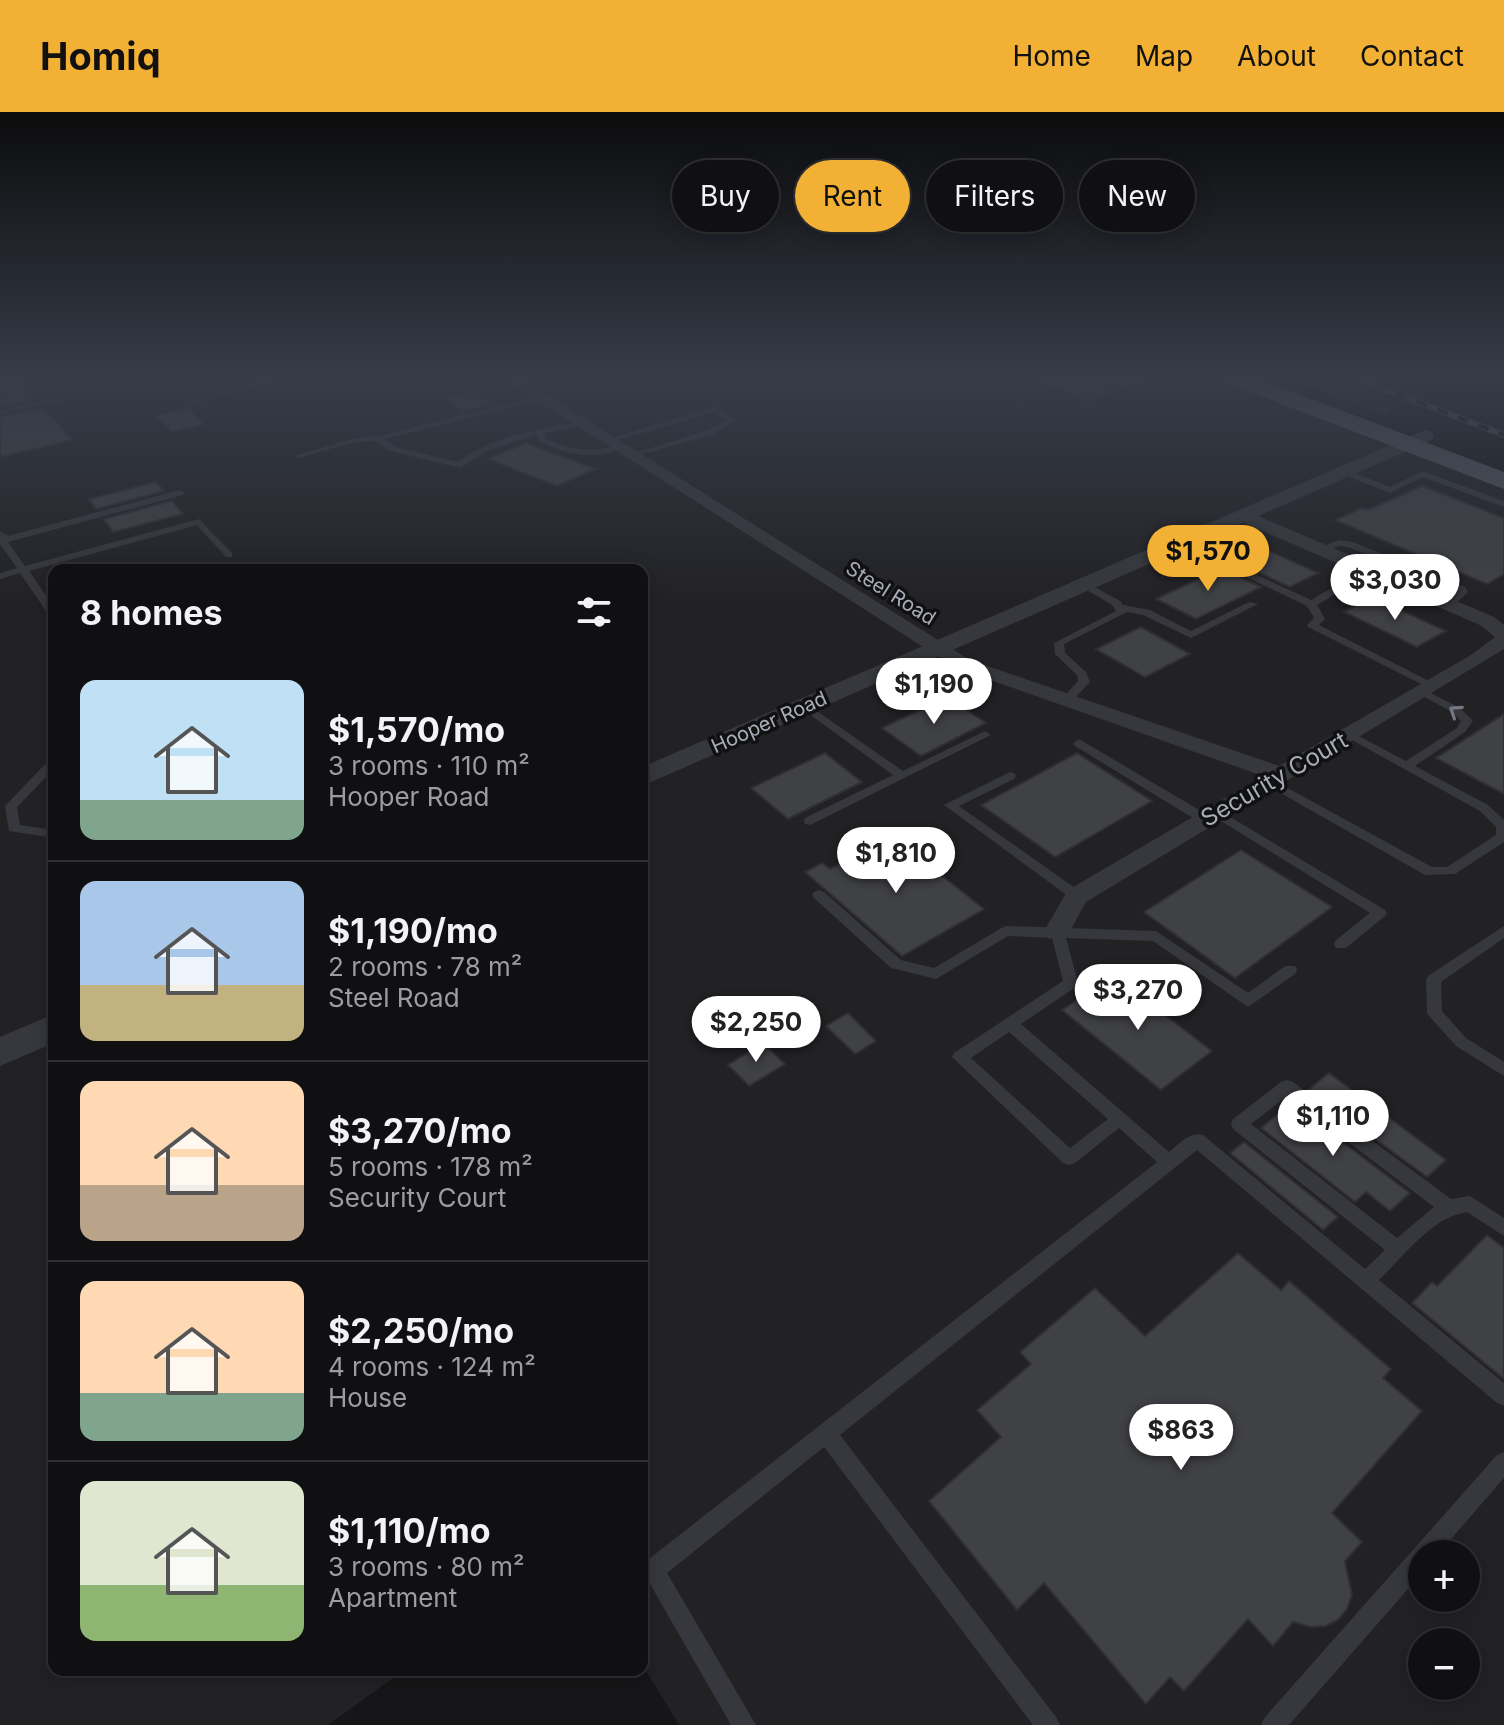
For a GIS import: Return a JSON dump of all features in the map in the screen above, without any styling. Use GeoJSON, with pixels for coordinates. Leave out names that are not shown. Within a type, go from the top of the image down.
{"type":"FeatureCollection","features":[{"type":"Feature","properties":{"kind":"main road"},"geometry":{"type":"LineString","coordinates":[[1442,453],[1504,481]]}},
{"type":"Feature","properties":{"kind":"main road"},"geometry":{"type":"LineString","coordinates":[[1462,453],[1504,464]]}},
{"type":"Feature","properties":{"kind":"street","name":"Steel Road"},"geometry":{"type":"LineString","coordinates":[[629,453],[963,664],[1275,779]]}},
{"type":"Feature","properties":{"kind":"street","name":"Hooper Road"},"geometry":{"type":"LineString","coordinates":[[648,774],[1387,453]]}},
{"type":"Feature","properties":{"kind":"street","name":"Security Court"},"geometry":{"type":"LineString","coordinates":[[1057,931],[1077,896],[1502,644],[1504,637],[1487,621],[1243,516]]}},
{"type":"Feature","properties":{"kind":"street"},"geometry":{"type":"LineString","coordinates":[[0,1052],[48,1031]]}},
{"type":"Feature","properties":{"kind":"lane"},"geometry":{"type":"LineString","coordinates":[[298,456],[308,453]]}},
{"type":"Feature","properties":{"kind":"lane"},"geometry":{"type":"LineString","coordinates":[[407,453],[460,465],[476,453]]}},
{"type":"Feature","properties":{"kind":"lane"},"geometry":{"type":"LineString","coordinates":[[1345,472],[1390,490],[1423,474],[1504,504]]}},
{"type":"Feature","properties":{"kind":"lane"},"geometry":{"type":"LineString","coordinates":[[48,606],[1,539],[180,493]]}},
{"type":"Feature","properties":{"kind":"lane"},"geometry":{"type":"LineString","coordinates":[[0,576],[199,522],[229,555]]}},
{"type":"Feature","properties":{"kind":"lane"},"geometry":{"type":"LineString","coordinates":[[1320,549],[1339,543],[1350,544],[1461,589],[1463,592],[1448,605]]}},
{"type":"Feature","properties":{"kind":"lane"},"geometry":{"type":"LineString","coordinates":[[1224,563],[1311,604],[1320,619],[1312,625],[1314,628],[1428,689],[1467,721],[1461,730],[1406,766]]}},
{"type":"Feature","properties":{"kind":"lane"},"geometry":{"type":"LineString","coordinates":[[1311,604],[1369,570]]}},
{"type":"Feature","properties":{"kind":"lane"},"geometry":{"type":"LineString","coordinates":[[1085,585],[1120,608],[1146,612],[1191,635],[1253,604]]}},
{"type":"Feature","properties":{"kind":"lane"},"geometry":{"type":"LineString","coordinates":[[1066,701],[1084,682],[1082,674],[1060,654],[1059,643],[1119,614],[1120,608]]}},
{"type":"Feature","properties":{"kind":"lane"},"geometry":{"type":"LineString","coordinates":[[805,706],[902,776]]}},
{"type":"Feature","properties":{"kind":"lane"},"geometry":{"type":"LineString","coordinates":[[810,821],[985,735]]}},
{"type":"Feature","properties":{"kind":"lane"},"geometry":{"type":"LineString","coordinates":[[1275,779],[1430,872],[1450,871],[1502,837],[1503,826],[1484,808],[1349,735]]}},
{"type":"Feature","properties":{"kind":"lane"},"geometry":{"type":"LineString","coordinates":[[1079,743],[1380,913],[1341,944]]}},
{"type":"Feature","properties":{"kind":"lane"},"geometry":{"type":"LineString","coordinates":[[48,768],[11,806],[14,828],[48,833]]}},
{"type":"Feature","properties":{"kind":"lane"},"geometry":{"type":"LineString","coordinates":[[1010,776],[950,805],[1077,896]]}},
{"type":"Feature","properties":{"kind":"lane"},"geometry":{"type":"LineString","coordinates":[[819,895],[896,964],[936,974],[1005,931],[1156,936],[1248,1001],[1290,970]]}},
{"type":"Feature","properties":{"kind":"lane"},"geometry":{"type":"LineString","coordinates":[[1057,931],[1071,983],[960,1057],[1069,1158],[1119,1119]]}},
{"type":"Feature","properties":{"kind":"lane"},"geometry":{"type":"LineString","coordinates":[[1504,931],[1433,980],[1435,1013],[1461,1042],[1504,1070]]}},
{"type":"Feature","properties":{"kind":"lane"},"geometry":{"type":"LineString","coordinates":[[1010,1024],[1169,1162]]}},
{"type":"Feature","properties":{"kind":"lane"},"geometry":{"type":"LineString","coordinates":[[1397,1249],[1239,1124],[1287,1087],[1448,1207]]}},
{"type":"Feature","properties":{"kind":"lane"},"geometry":{"type":"LineString","coordinates":[[744,1725],[653,1570],[1197,1140],[1504,1396]]}},
{"type":"Feature","properties":{"kind":"lane"},"geometry":{"type":"LineString","coordinates":[[1366,1280],[1397,1249],[1448,1207],[1470,1204],[1504,1228]]}},
{"type":"Feature","properties":{"kind":"lane"},"geometry":{"type":"LineString","coordinates":[[826,1433],[1048,1725]]}},
{"type":"Feature","properties":{"kind":"lane"},"geometry":{"type":"LineString","coordinates":[[1436,1540],[1504,1462]]}},
{"type":"Feature","properties":{"kind":"lane"},"geometry":{"type":"LineString","coordinates":[[1273,1725],[1408,1572]]}},
{"type":"Feature","properties":{"kind":"shaded area"},"geometry":{"type":"Polygon","coordinates":[[[0,453],[1416,453],[1504,486],[1504,1725],[679,1725],[648,1674],[648,564],[48,564],[48,1676],[396,1676],[328,1725],[0,1725],[0,453]]]}},
{"type":"Feature","properties":{"kind":"building"},"geometry":{"type":"Polygon","coordinates":[[[502,453],[553,453],[595,469],[557,486],[488,459],[502,453]]]}},
{"type":"Feature","properties":{"kind":"building"},"geometry":{"type":"Polygon","coordinates":[[[156,482],[164,491],[96,509],[89,499],[156,482]]]}},
{"type":"Feature","properties":{"kind":"building"},"geometry":{"type":"Polygon","coordinates":[[[1422,486],[1504,518],[1504,574],[1487,584],[1335,520],[1362,508],[1368,510],[1422,486]]]}},
{"type":"Feature","properties":{"kind":"building"},"geometry":{"type":"Polygon","coordinates":[[[172,501],[183,514],[113,532],[104,519],[172,501]]]}},
{"type":"Feature","properties":{"kind":"building"},"geometry":{"type":"Polygon","coordinates":[[[1254,544],[1318,573],[1290,587],[1225,557],[1254,544]]]}},
{"type":"Feature","properties":{"kind":"building"},"geometry":{"type":"Polygon","coordinates":[[[1221,568],[1261,587],[1196,619],[1156,599],[1221,568]]]}},
{"type":"Feature","properties":{"kind":"building"},"geometry":{"type":"Polygon","coordinates":[[[1372,597],[1446,631],[1417,647],[1344,612],[1372,597]]]}},
{"type":"Feature","properties":{"kind":"building"},"geometry":{"type":"Polygon","coordinates":[[[1141,627],[1190,654],[1145,677],[1096,649],[1141,627]]]}},
{"type":"Feature","properties":{"kind":"building"},"geometry":{"type":"Polygon","coordinates":[[[947,697],[986,723],[921,756],[882,728],[947,697]]]}},
{"type":"Feature","properties":{"kind":"building"},"geometry":{"type":"Polygon","coordinates":[[[1504,714],[1504,794],[1436,758],[1504,714]]]}},
{"type":"Feature","properties":{"kind":"building"},"geometry":{"type":"Polygon","coordinates":[[[825,753],[862,782],[788,819],[751,788],[825,753]]]}},
{"type":"Feature","properties":{"kind":"building"},"geometry":{"type":"Polygon","coordinates":[[[1077,753],[1152,801],[1055,857],[981,805],[1077,753]]]}},
{"type":"Feature","properties":{"kind":"building"},"geometry":{"type":"Polygon","coordinates":[[[892,836],[984,909],[902,956],[805,872],[822,863],[830,869],[892,836]]]}},
{"type":"Feature","properties":{"kind":"building"},"geometry":{"type":"Polygon","coordinates":[[[1241,850],[1332,907],[1235,978],[1144,912],[1241,850]]]}},
{"type":"Feature","properties":{"kind":"building"},"geometry":{"type":"Polygon","coordinates":[[[1114,976],[1212,1051],[1161,1090],[1062,1010],[1114,976]]]}},
{"type":"Feature","properties":{"kind":"building"},"geometry":{"type":"Polygon","coordinates":[[[848,1013],[876,1041],[855,1054],[826,1026],[848,1013]]]}},
{"type":"Feature","properties":{"kind":"building"},"geometry":{"type":"Polygon","coordinates":[[[763,1043],[785,1064],[749,1086],[728,1065],[763,1043]]]}},
{"type":"Feature","properties":{"kind":"building"},"geometry":{"type":"Polygon","coordinates":[[[1329,1073],[1446,1160],[1427,1177],[1308,1090],[1329,1073]]]}},
{"type":"Feature","properties":{"kind":"building"},"geometry":{"type":"Polygon","coordinates":[[[1291,1103],[1410,1193],[1390,1211],[1366,1192],[1355,1202],[1261,1128],[1291,1103]]]}},
{"type":"Feature","properties":{"kind":"building"},"geometry":{"type":"Polygon","coordinates":[[[1244,1142],[1338,1217],[1323,1230],[1230,1153],[1244,1142]]]}},
{"type":"Feature","properties":{"kind":"building"},"geometry":{"type":"Polygon","coordinates":[[[1487,1235],[1504,1248],[1504,1379],[1412,1303],[1432,1282],[1437,1286],[1487,1235]]]}},
{"type":"Feature","properties":{"kind":"building"},"geometry":{"type":"Polygon","coordinates":[[[1238,1253],[1281,1290],[1289,1281],[1391,1369],[1383,1378],[1422,1411],[1332,1513],[1362,1542],[1345,1561],[1352,1595],[1347,1609],[1338,1620],[1326,1626],[1310,1627],[1293,1622],[1273,1646],[1248,1619],[1184,1691],[1170,1677],[1146,1704],[1044,1583],[1017,1610],[929,1501],[1001,1437],[977,1410],[1031,1364],[1020,1352],[1095,1288],[1145,1336],[1238,1253]]]}}]}
